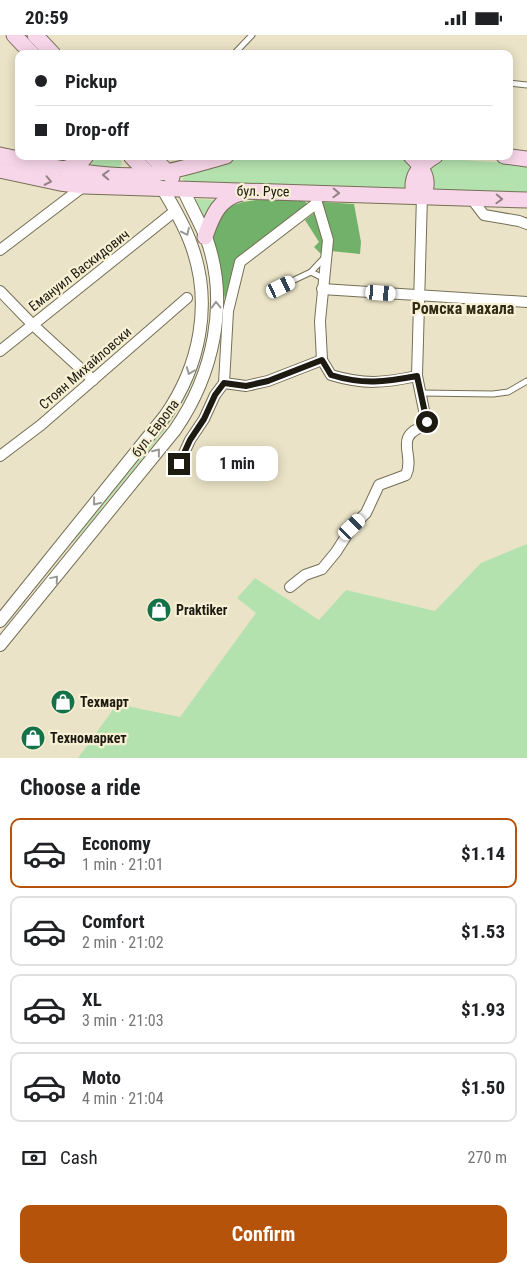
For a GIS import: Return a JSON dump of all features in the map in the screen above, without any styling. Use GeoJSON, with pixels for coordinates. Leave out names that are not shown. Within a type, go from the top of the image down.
{"type":"FeatureCollection","features":[{"type":"Feature","properties":{"kind":"main road"},"geometry":{"type":"LineString","coordinates":[[14,35],[28,50]]}},
{"type":"Feature","properties":{"kind":"main road"},"geometry":{"type":"LineString","coordinates":[[35,35],[49,50]]}},
{"type":"Feature","properties":{"kind":"main road"},"geometry":{"type":"LineString","coordinates":[[0,155],[15,158]]}},
{"type":"Feature","properties":{"kind":"main road"},"geometry":{"type":"LineString","coordinates":[[513,157],[527,159]]}},
{"type":"Feature","properties":{"kind":"main road"},"geometry":{"type":"LineString","coordinates":[[23,160],[92,174],[148,175],[210,160]]}},
{"type":"Feature","properties":{"kind":"main road"},"geometry":{"type":"LineString","coordinates":[[64,169],[75,165],[81,160]]}},
{"type":"Feature","properties":{"kind":"main road"},"geometry":{"type":"LineString","coordinates":[[135,160],[163,189]]}},
{"type":"Feature","properties":{"kind":"main road"},"geometry":{"type":"LineString","coordinates":[[156,160],[183,189]]}},
{"type":"Feature","properties":{"kind":"main road"},"geometry":{"type":"LineString","coordinates":[[416,161],[412,186],[414,191],[422,196]]}},
{"type":"Feature","properties":{"kind":"main road","name":"бул. Русе"},"geometry":{"type":"LineString","coordinates":[[0,170],[60,183],[84,186],[250,191],[316,197],[422,196],[527,200]]}},
{"type":"Feature","properties":{"kind":"main road"},"geometry":{"type":"LineString","coordinates":[[205,237],[213,215],[222,203],[234,195],[250,191]]}},
{"type":"Feature","properties":{"kind":"street"},"geometry":{"type":"LineString","coordinates":[[0,249],[84,186]]}},
{"type":"Feature","properties":{"kind":"street","name":"бул. Европа"},"geometry":{"type":"LineString","coordinates":[[0,621],[166,416],[188,379],[193,364],[202,312],[201,288],[192,246],[163,189]]}},
{"type":"Feature","properties":{"kind":"street","name":"бул. Европа"},"geometry":{"type":"LineString","coordinates":[[0,645],[168,437],[192,403],[207,366],[215,325],[215,274],[205,237],[183,189]]}},
{"type":"Feature","properties":{"kind":"street"},"geometry":{"type":"LineString","coordinates":[[290,587],[305,575],[322,569],[336,552],[352,527],[366,513],[379,485],[406,475],[408,469],[407,446],[409,437],[415,429],[427,425],[417,376],[422,196]]}},
{"type":"Feature","properties":{"kind":"street"},"geometry":{"type":"LineString","coordinates":[[179,464],[215,395],[224,383],[228,311],[240,262],[316,197],[328,240],[320,321],[322,360],[331,375],[351,381],[372,383],[417,376]]}},
{"type":"Feature","properties":{"kind":"street"},"geometry":{"type":"LineString","coordinates":[[471,198],[484,215],[527,224]]}},
{"type":"Feature","properties":{"kind":"street","name":"Емануил Васкидович"},"geometry":{"type":"LineString","coordinates":[[0,351],[175,211]]}},
{"type":"Feature","properties":{"kind":"street"},"geometry":{"type":"LineString","coordinates":[[323,283],[420,295],[527,302]]}},
{"type":"Feature","properties":{"kind":"street"},"geometry":{"type":"LineString","coordinates":[[0,291],[32,324],[93,380]]}},
{"type":"Feature","properties":{"kind":"street","name":"Стоян Михайловски"},"geometry":{"type":"LineString","coordinates":[[0,456],[41,425],[187,298]]}},
{"type":"Feature","properties":{"kind":"street"},"geometry":{"type":"LineString","coordinates":[[224,383],[246,386],[268,381],[322,360]]}},
{"type":"Feature","properties":{"kind":"lane"},"geometry":{"type":"LineString","coordinates":[[238,50],[252,35]]}},
{"type":"Feature","properties":{"kind":"lane"},"geometry":{"type":"LineString","coordinates":[[513,83],[527,85]]}},
{"type":"Feature","properties":{"kind":"lane"},"geometry":{"type":"LineString","coordinates":[[275,289],[311,273],[326,254]]}},
{"type":"Feature","properties":{"kind":"lane"},"geometry":{"type":"LineString","coordinates":[[311,273],[323,283]]}},
{"type":"Feature","properties":{"kind":"lane"},"geometry":{"type":"LineString","coordinates":[[421,393],[493,394],[508,392],[527,381]]}},
{"type":"Feature","properties":{"kind":"green space"},"geometry":{"type":"Polygon","coordinates":[[[89,160],[121,160],[122,163],[120,167],[115,169],[86,169],[89,160]]]}},
{"type":"Feature","properties":{"kind":"green space"},"geometry":{"type":"Polygon","coordinates":[[[234,160],[410,160],[414,164],[405,189],[186,182],[182,179],[187,174],[234,160]]]}},
{"type":"Feature","properties":{"kind":"green space"},"geometry":{"type":"Polygon","coordinates":[[[438,160],[527,164],[527,194],[434,190],[428,168],[438,160]]]}},
{"type":"Feature","properties":{"kind":"green space"},"geometry":{"type":"Polygon","coordinates":[[[262,199],[299,200],[306,202],[307,205],[239,257],[226,308],[219,259],[213,237],[217,223],[228,207],[262,199]]]}},
{"type":"Feature","properties":{"kind":"green space"},"geometry":{"type":"Polygon","coordinates":[[[194,200],[216,200],[204,223],[194,200]]]}},
{"type":"Feature","properties":{"kind":"green space"},"geometry":{"type":"Polygon","coordinates":[[[322,202],[354,204],[361,242],[360,254],[331,251],[321,254],[314,247],[319,242],[305,220],[313,214],[322,202]]]}},
{"type":"Feature","properties":{"kind":"green space"},"geometry":{"type":"Polygon","coordinates":[[[184,213],[203,263],[207,289],[208,316],[198,368],[188,392],[168,425],[71,544],[147,445],[202,331],[184,213]]]}},
{"type":"Feature","properties":{"kind":"green space"},"geometry":{"type":"Polygon","coordinates":[[[527,544],[527,758],[78,758],[117,704],[180,717],[256,613],[237,598],[255,578],[319,620],[346,590],[435,611],[481,563],[527,544]]]}},
{"type":"Feature","properties":{"kind":"place","name":"Praktiker"},"geometry":{"type":"Point","coordinates":[159,610]}},
{"type":"Feature","properties":{"kind":"place","name":"Техмарт"},"geometry":{"type":"Point","coordinates":[63,702]}},
{"type":"Feature","properties":{"kind":"place","name":"Техномаркет"},"geometry":{"type":"Point","coordinates":[33,738]}},
{"type":"Feature","properties":{"kind":"district","name":"Ромска махала"},"geometry":{"type":"Point","coordinates":[463,308]}},
{"type":"Feature","properties":{"kind":"route"},"geometry":{"type":"LineString","coordinates":[[179,464],[215,395],[224,383],[246,386],[268,381],[322,360],[331,375],[351,381],[372,383],[417,376],[427,422]]}}]}
